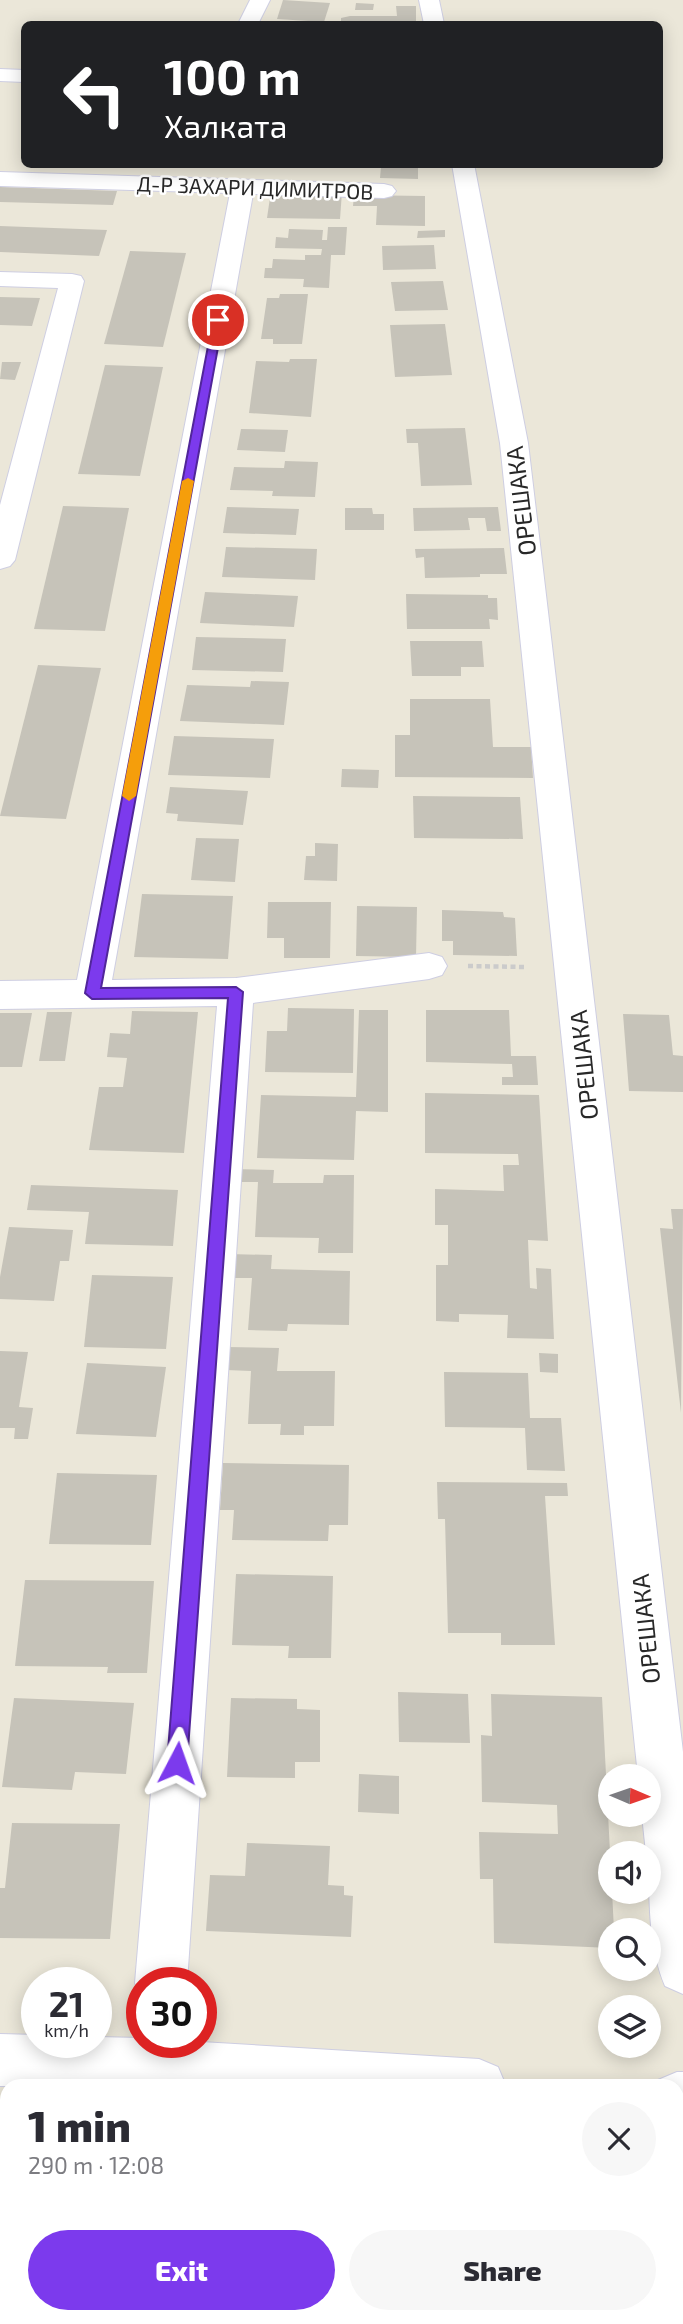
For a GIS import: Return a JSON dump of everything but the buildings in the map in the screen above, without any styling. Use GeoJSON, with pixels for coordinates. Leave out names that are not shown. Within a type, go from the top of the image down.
{"type":"FeatureCollection","features":[{"type":"Feature","properties":{"kind":"street"},"geometry":{"type":"LineString","coordinates":[[250,21],[260,0]]}},
{"type":"Feature","properties":{"kind":"street"},"geometry":{"type":"LineString","coordinates":[[429,0],[433,21]]}},
{"type":"Feature","properties":{"kind":"street"},"geometry":{"type":"LineString","coordinates":[[0,75],[21,76]]}},
{"type":"Feature","properties":{"kind":"street","name":"ОРЕШАКА"},"geometry":{"type":"LineString","coordinates":[[464,168],[514,443],[683,1968]]}},
{"type":"Feature","properties":{"kind":"street","name":"Д-Р ЗАХАРИ ДИМИТРОВ"},"geometry":{"type":"LineString","coordinates":[[0,179],[190,175],[243,186],[384,191]]}},
{"type":"Feature","properties":{"kind":"street"},"geometry":{"type":"LineString","coordinates":[[92,993],[243,186]]}},
{"type":"Feature","properties":{"kind":"street"},"geometry":{"type":"LineString","coordinates":[[0,279],[72,281],[0,560]]}},
{"type":"Feature","properties":{"kind":"street"},"geometry":{"type":"LineString","coordinates":[[0,995],[236,992],[429,966]]}},
{"type":"Feature","properties":{"kind":"street"},"geometry":{"type":"LineString","coordinates":[[162,1967],[236,992]]}},
{"type":"Feature","properties":{"kind":"street"},"geometry":{"type":"LineString","coordinates":[[0,2060],[154,2064],[376,2079]]}},
{"type":"Feature","properties":{"kind":"path"},"geometry":{"type":"LineString","coordinates":[[429,966],[572,967]]}},
{"type":"Feature","properties":{"kind":"slow traffic"},"geometry":{"type":"LineString","coordinates":[[129,796],[188,481]]}},
{"type":"Feature","properties":{"kind":"route"},"geometry":{"type":"LineString","coordinates":[[177,1763],[236,992],[92,993],[218,320]]}}]}
